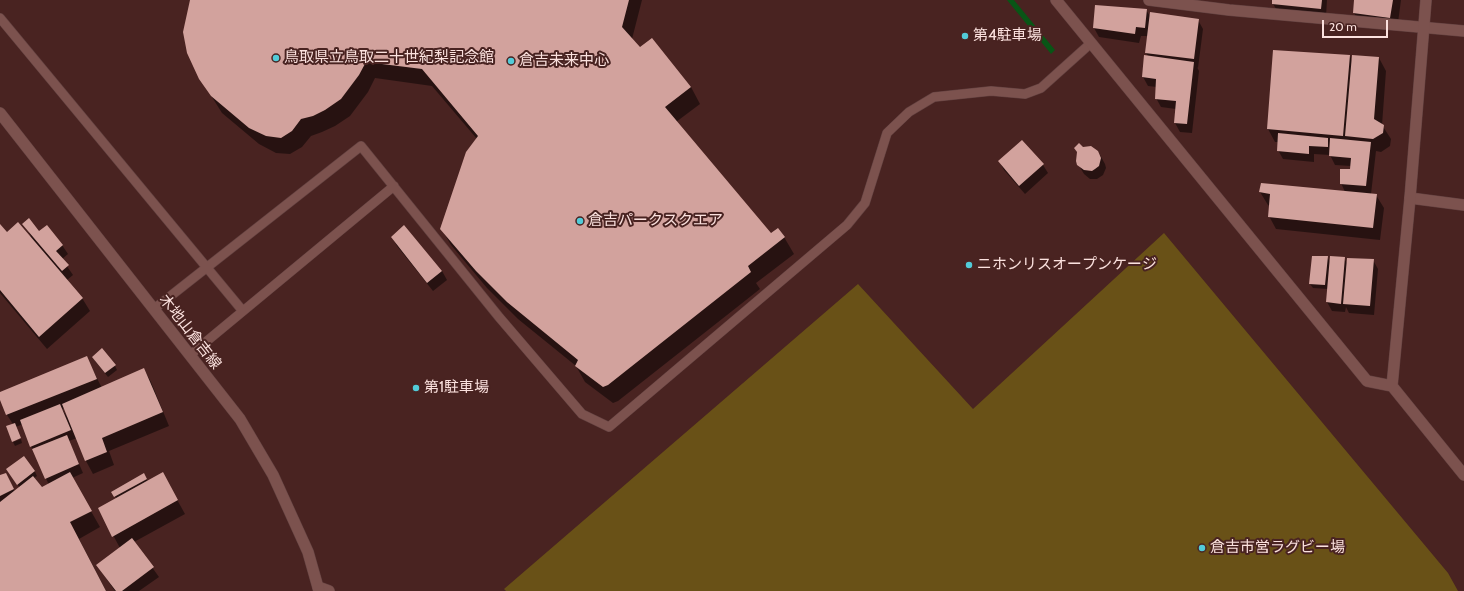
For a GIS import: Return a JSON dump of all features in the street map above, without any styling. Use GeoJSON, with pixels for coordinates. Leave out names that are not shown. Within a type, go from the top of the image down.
{"type":"FeatureCollection","features":[{"type":"Feature","properties":{"kind":"street"},"geometry":{"type":"LineString","coordinates":[[1056,0],[1367,381],[1392,386],[1464,475]]}},
{"type":"Feature","properties":{"kind":"street"},"geometry":{"type":"LineString","coordinates":[[1149,0],[1229,5],[1464,31]]}},
{"type":"Feature","properties":{"kind":"street"},"geometry":{"type":"LineString","coordinates":[[1392,386],[1410,198],[1426,0]]}},
{"type":"Feature","properties":{"kind":"street","name":"木地山倉吉線"},"geometry":{"type":"LineString","coordinates":[[0,113],[240,419],[273,475],[308,552],[316,590]]}},
{"type":"Feature","properties":{"kind":"street"},"geometry":{"type":"LineString","coordinates":[[1410,198],[1464,205]]}},
{"type":"Feature","properties":{"kind":"street"},"geometry":{"type":"LineString","coordinates":[[316,590],[329,591]]}},
{"type":"Feature","properties":{"kind":"lane"},"geometry":{"type":"LineString","coordinates":[[0,18],[242,310]]}},
{"type":"Feature","properties":{"kind":"lane"},"geometry":{"type":"LineString","coordinates":[[154,309],[361,146],[499,317],[582,414],[609,427],[847,225],[865,203],[887,133],[909,112],[934,98],[991,91],[1025,94],[1042,88],[1091,43]]}},
{"type":"Feature","properties":{"kind":"lane"},"geometry":{"type":"LineString","coordinates":[[190,355],[242,310],[394,186]]}},
{"type":"Feature","properties":{"kind":"shaded area"},"geometry":{"type":"Polygon","coordinates":[[[1007,0],[1014,0],[1055,50],[1051,54],[1007,0]]]}},
{"type":"Feature","properties":{"kind":"shaded area"},"geometry":{"type":"Polygon","coordinates":[[[1164,233],[1448,573],[1458,591],[506,591],[504,589],[858,284],[973,409],[1164,233]]]}},
{"type":"Feature","properties":{"kind":"building"},"geometry":{"type":"Polygon","coordinates":[[[190,0],[629,0],[622,27],[640,47],[652,38],[691,87],[665,107],[771,233],[778,228],[785,237],[748,266],[751,272],[608,385],[603,387],[575,366],[578,360],[507,302],[476,271],[440,229],[466,152],[478,136],[422,69],[366,62],[359,75],[341,99],[313,116],[301,119],[292,131],[281,138],[266,136],[249,128],[211,96],[199,79],[187,53],[183,32],[190,0]]]}},
{"type":"Feature","properties":{"kind":"building"},"geometry":{"type":"Polygon","coordinates":[[[1272,0],[1322,0],[1321,9],[1272,4],[1272,0]]]}},
{"type":"Feature","properties":{"kind":"building"},"geometry":{"type":"Polygon","coordinates":[[[1354,0],[1393,0],[1390,18],[1353,13],[1354,0]]]}},
{"type":"Feature","properties":{"kind":"building"},"geometry":{"type":"Polygon","coordinates":[[[1095,5],[1147,9],[1145,28],[1136,27],[1135,34],[1093,28],[1095,5]]]}},
{"type":"Feature","properties":{"kind":"building"},"geometry":{"type":"Polygon","coordinates":[[[1150,12],[1199,19],[1194,59],[1145,53],[1150,12]]]}},
{"type":"Feature","properties":{"kind":"building"},"geometry":{"type":"Polygon","coordinates":[[[1273,50],[1350,55],[1343,136],[1267,129],[1273,50]]]}},
{"type":"Feature","properties":{"kind":"building"},"geometry":{"type":"Polygon","coordinates":[[[1144,55],[1194,62],[1187,124],[1174,123],[1176,101],[1155,99],[1156,79],[1142,77],[1144,55]]]}},
{"type":"Feature","properties":{"kind":"building"},"geometry":{"type":"Polygon","coordinates":[[[1352,55],[1379,57],[1374,119],[1384,125],[1383,133],[1373,139],[1345,136],[1352,55]]]}},
{"type":"Feature","properties":{"kind":"building"},"geometry":{"type":"Polygon","coordinates":[[[1278,133],[1328,138],[1328,147],[1309,146],[1309,154],[1277,151],[1278,133]]]}},
{"type":"Feature","properties":{"kind":"building"},"geometry":{"type":"Polygon","coordinates":[[[1330,138],[1371,142],[1366,186],[1340,184],[1340,169],[1350,169],[1351,158],[1329,156],[1330,138]]]}},
{"type":"Feature","properties":{"kind":"building"},"geometry":{"type":"Polygon","coordinates":[[[1022,140],[1044,164],[1019,186],[998,161],[1022,140]]]}},
{"type":"Feature","properties":{"kind":"building"},"geometry":{"type":"Polygon","coordinates":[[[1079,143],[1083,147],[1091,146],[1098,151],[1101,158],[1099,166],[1092,171],[1084,170],[1077,165],[1077,152],[1074,148],[1079,143]]]}},
{"type":"Feature","properties":{"kind":"building"},"geometry":{"type":"Polygon","coordinates":[[[1261,183],[1377,194],[1373,228],[1268,217],[1270,194],[1259,192],[1261,183]]]}},
{"type":"Feature","properties":{"kind":"building"},"geometry":{"type":"Polygon","coordinates":[[[29,218],[39,231],[47,225],[63,245],[56,251],[69,265],[62,271],[22,224],[29,218]]]}},
{"type":"Feature","properties":{"kind":"building"},"geometry":{"type":"Polygon","coordinates":[[[18,222],[83,298],[39,337],[0,290],[0,224],[7,232],[18,222]]]}},
{"type":"Feature","properties":{"kind":"building"},"geometry":{"type":"Polygon","coordinates":[[[404,225],[442,271],[427,283],[391,237],[404,225]]]}},
{"type":"Feature","properties":{"kind":"building"},"geometry":{"type":"Polygon","coordinates":[[[1312,256],[1328,256],[1325,285],[1309,284],[1312,256]]]}},
{"type":"Feature","properties":{"kind":"building"},"geometry":{"type":"Polygon","coordinates":[[[1330,256],[1345,257],[1341,304],[1326,302],[1330,256]]]}},
{"type":"Feature","properties":{"kind":"building"},"geometry":{"type":"Polygon","coordinates":[[[1347,258],[1374,259],[1370,306],[1343,304],[1347,258]]]}},
{"type":"Feature","properties":{"kind":"building"},"geometry":{"type":"Polygon","coordinates":[[[102,348],[116,365],[105,373],[92,357],[102,348]]]}},
{"type":"Feature","properties":{"kind":"building"},"geometry":{"type":"Polygon","coordinates":[[[87,356],[97,379],[6,415],[0,400],[0,392],[87,356]]]}},
{"type":"Feature","properties":{"kind":"building"},"geometry":{"type":"Polygon","coordinates":[[[144,368],[163,412],[102,438],[107,452],[85,461],[62,404],[144,368]]]}},
{"type":"Feature","properties":{"kind":"building"},"geometry":{"type":"Polygon","coordinates":[[[60,404],[71,430],[30,447],[20,420],[60,404]]]}},
{"type":"Feature","properties":{"kind":"building"},"geometry":{"type":"Polygon","coordinates":[[[15,423],[21,438],[12,442],[6,426],[15,423]]]}},
{"type":"Feature","properties":{"kind":"building"},"geometry":{"type":"Polygon","coordinates":[[[67,435],[79,464],[45,479],[32,449],[67,435]]]}},
{"type":"Feature","properties":{"kind":"building"},"geometry":{"type":"Polygon","coordinates":[[[24,456],[35,471],[17,485],[6,469],[24,456]]]}},
{"type":"Feature","properties":{"kind":"building"},"geometry":{"type":"Polygon","coordinates":[[[70,472],[92,511],[70,522],[106,591],[0,591],[0,502],[33,476],[42,487],[70,472]]]}},
{"type":"Feature","properties":{"kind":"building"},"geometry":{"type":"Polygon","coordinates":[[[163,472],[178,500],[112,537],[98,508],[163,472]]]}},
{"type":"Feature","properties":{"kind":"building"},"geometry":{"type":"Polygon","coordinates":[[[6,473],[14,489],[0,496],[0,475],[6,473]]]}},
{"type":"Feature","properties":{"kind":"building"},"geometry":{"type":"Polygon","coordinates":[[[144,473],[147,479],[114,497],[111,492],[144,473]]]}},
{"type":"Feature","properties":{"kind":"building"},"geometry":{"type":"Polygon","coordinates":[[[132,538],[154,567],[122,591],[116,591],[96,565],[132,538]]]}},
{"type":"Feature","properties":{"kind":"place","name":"第4駐車場"},"geometry":{"type":"Point","coordinates":[965,36]}},
{"type":"Feature","properties":{"kind":"place","name":"鳥取県立鳥取二十世紀梨記念館"},"geometry":{"type":"Point","coordinates":[276,58]}},
{"type":"Feature","properties":{"kind":"place","name":"倉吉未来中心"},"geometry":{"type":"Point","coordinates":[511,61]}},
{"type":"Feature","properties":{"kind":"place","name":"倉吉パークスクエア"},"geometry":{"type":"Point","coordinates":[580,221]}},
{"type":"Feature","properties":{"kind":"place","name":"ニホンリスオープンケージ"},"geometry":{"type":"Point","coordinates":[969,265]}},
{"type":"Feature","properties":{"kind":"place","name":"第1駐車場"},"geometry":{"type":"Point","coordinates":[416,388]}},
{"type":"Feature","properties":{"kind":"place","name":"倉吉市営ラグビー場"},"geometry":{"type":"Point","coordinates":[1202,548]}}]}
